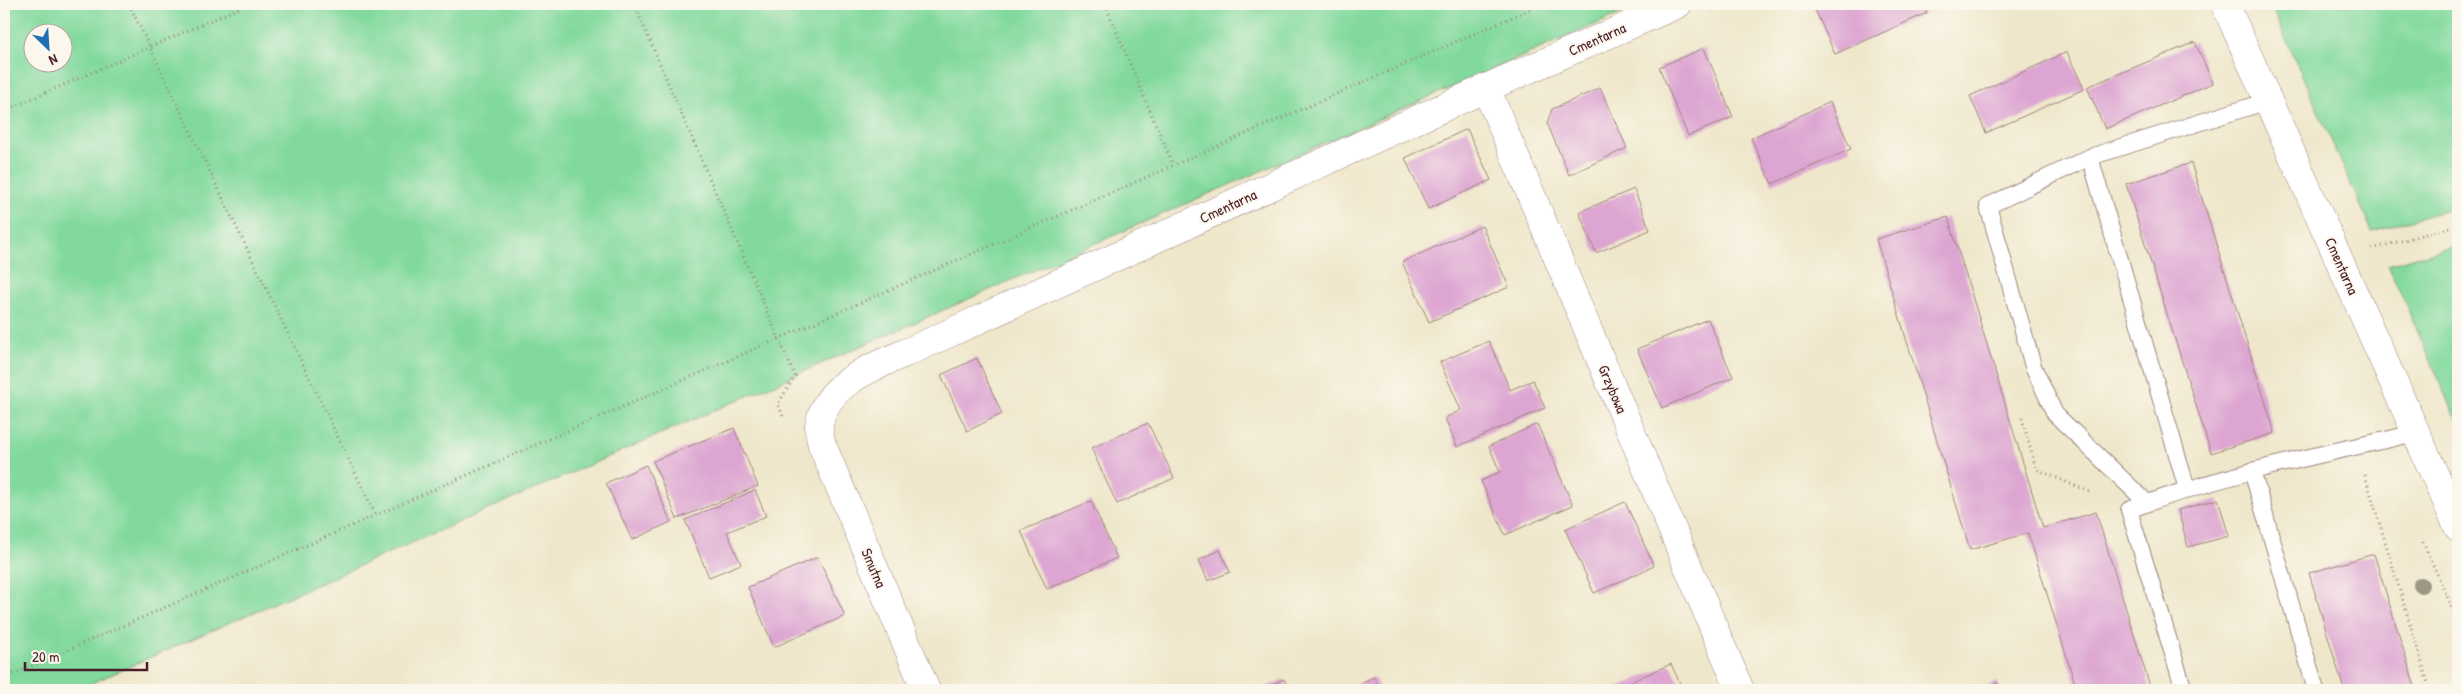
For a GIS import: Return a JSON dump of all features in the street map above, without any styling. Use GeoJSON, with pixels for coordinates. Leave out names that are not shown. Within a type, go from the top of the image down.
{"type":"FeatureCollection","features":[{"type":"Feature","properties":{"kind":"street","name":"Cmentarna"},"geometry":{"type":"LineString","coordinates":[[822,445],[818,427],[824,410],[835,392],[856,377],[1486,88],[1678,4]]}},
{"type":"Feature","properties":{"kind":"street","name":"Cmentarna"},"geometry":{"type":"LineString","coordinates":[[2225,4],[2458,527]]}},
{"type":"Feature","properties":{"kind":"street","name":"Grzybowa"},"geometry":{"type":"LineString","coordinates":[[1486,88],[1740,690]]}},
{"type":"Feature","properties":{"kind":"street","name":"Smutna"},"geometry":{"type":"LineString","coordinates":[[822,445],[926,690]]}},
{"type":"Feature","properties":{"kind":"lane"},"geometry":{"type":"LineString","coordinates":[[2147,503],[2055,414],[2033,366],[1988,206],[2090,157],[2268,101]]}},
{"type":"Feature","properties":{"kind":"lane"},"geometry":{"type":"LineString","coordinates":[[2090,157],[2187,489]]}},
{"type":"Feature","properties":{"kind":"lane"},"geometry":{"type":"LineString","coordinates":[[2184,690],[2129,510],[2187,489],[2252,471],[2416,433]]}},
{"type":"Feature","properties":{"kind":"lane"},"geometry":{"type":"LineString","coordinates":[[2252,471],[2316,690]]}},
{"type":"Feature","properties":{"kind":"path"},"geometry":{"type":"LineString","coordinates":[[129,4],[148,47],[375,514]]}},
{"type":"Feature","properties":{"kind":"path"},"geometry":{"type":"LineString","coordinates":[[4,111],[248,4]]}},
{"type":"Feature","properties":{"kind":"path"},"geometry":{"type":"LineString","coordinates":[[634,4],[795,376]]}},
{"type":"Feature","properties":{"kind":"path"},"geometry":{"type":"LineString","coordinates":[[1105,4],[1173,165]]}},
{"type":"Feature","properties":{"kind":"path"},"geometry":{"type":"LineString","coordinates":[[4,678],[1542,4]]}},
{"type":"Feature","properties":{"kind":"path"},"geometry":{"type":"LineString","coordinates":[[2369,250],[2458,225]]}},
{"type":"Feature","properties":{"kind":"path"},"geometry":{"type":"LineString","coordinates":[[2362,465],[2430,690]]}},
{"type":"Feature","properties":{"kind":"green space"},"geometry":{"type":"Polygon","coordinates":[[[4,4],[1642,4],[76,690],[4,690],[4,4]]]}},
{"type":"Feature","properties":{"kind":"green space"},"geometry":{"type":"Polygon","coordinates":[[[2270,4],[2458,4],[2458,207],[2372,231],[2270,4]]]}},
{"type":"Feature","properties":{"kind":"green space"},"geometry":{"type":"Polygon","coordinates":[[[2458,245],[2458,422],[2388,265],[2458,245]]]}},
{"type":"Feature","properties":{"kind":"building"},"geometry":{"type":"Polygon","coordinates":[[[1922,4],[1927,13],[1835,54],[1813,5],[1922,4]]]}},
{"type":"Feature","properties":{"kind":"building"},"geometry":{"type":"Polygon","coordinates":[[[2195,42],[2213,83],[2105,129],[2087,87],[2195,42]]]}},
{"type":"Feature","properties":{"kind":"building"},"geometry":{"type":"Polygon","coordinates":[[[1704,48],[1733,117],[1688,136],[1659,67],[1704,48]]]}},
{"type":"Feature","properties":{"kind":"building"},"geometry":{"type":"Polygon","coordinates":[[[2067,52],[2084,89],[1986,133],[1970,96],[2067,52]]]}},
{"type":"Feature","properties":{"kind":"building"},"geometry":{"type":"Polygon","coordinates":[[[1600,88],[1627,148],[1569,175],[1547,123],[1552,109],[1600,88]]]}},
{"type":"Feature","properties":{"kind":"building"},"geometry":{"type":"Polygon","coordinates":[[[1830,102],[1851,149],[1772,184],[1751,138],[1830,102]]]}},
{"type":"Feature","properties":{"kind":"building"},"geometry":{"type":"Polygon","coordinates":[[[1467,129],[1491,180],[1428,209],[1405,158],[1467,129]]]}},
{"type":"Feature","properties":{"kind":"building"},"geometry":{"type":"Polygon","coordinates":[[[2191,163],[2275,433],[2211,453],[2126,184],[2191,163]]]}},
{"type":"Feature","properties":{"kind":"building"},"geometry":{"type":"Polygon","coordinates":[[[1634,189],[1650,230],[1596,253],[1579,212],[1634,189]]]}},
{"type":"Feature","properties":{"kind":"building"},"geometry":{"type":"Polygon","coordinates":[[[1948,217],[2043,528],[2096,512],[2151,690],[2077,690],[2028,533],[1970,550],[1876,239],[1948,217]]]}},
{"type":"Feature","properties":{"kind":"building"},"geometry":{"type":"Polygon","coordinates":[[[1482,226],[1509,287],[1429,322],[1402,262],[1482,226]]]}},
{"type":"Feature","properties":{"kind":"building"},"geometry":{"type":"Polygon","coordinates":[[[1708,319],[1733,377],[1662,408],[1637,349],[1708,319]]]}},
{"type":"Feature","properties":{"kind":"building"},"geometry":{"type":"Polygon","coordinates":[[[1489,341],[1510,390],[1533,380],[1545,408],[1457,447],[1445,418],[1461,410],[1440,362],[1489,341]]]}},
{"type":"Feature","properties":{"kind":"building"},"geometry":{"type":"Polygon","coordinates":[[[977,358],[1002,414],[967,431],[941,375],[977,358]]]}},
{"type":"Feature","properties":{"kind":"building"},"geometry":{"type":"Polygon","coordinates":[[[1148,423],[1174,478],[1117,504],[1091,448],[1148,423]]]}},
{"type":"Feature","properties":{"kind":"building"},"geometry":{"type":"Polygon","coordinates":[[[1537,424],[1573,505],[1505,535],[1481,481],[1500,472],[1489,446],[1537,424]]]}},
{"type":"Feature","properties":{"kind":"building"},"geometry":{"type":"Polygon","coordinates":[[[734,428],[758,486],[677,519],[653,461],[734,428]]]}},
{"type":"Feature","properties":{"kind":"building"},"geometry":{"type":"Polygon","coordinates":[[[646,465],[671,522],[632,540],[606,483],[646,465]]]}},
{"type":"Feature","properties":{"kind":"building"},"geometry":{"type":"Polygon","coordinates":[[[755,490],[766,516],[727,532],[741,564],[709,577],[685,520],[755,490]]]}},
{"type":"Feature","properties":{"kind":"building"},"geometry":{"type":"Polygon","coordinates":[[[2218,499],[2229,536],[2188,547],[2178,510],[2218,499]]]}},
{"type":"Feature","properties":{"kind":"building"},"geometry":{"type":"Polygon","coordinates":[[[1091,501],[1117,558],[1047,589],[1021,531],[1091,501]]]}},
{"type":"Feature","properties":{"kind":"building"},"geometry":{"type":"Polygon","coordinates":[[[1625,502],[1654,566],[1594,593],[1565,529],[1625,502]]]}},
{"type":"Feature","properties":{"kind":"building"},"geometry":{"type":"Polygon","coordinates":[[[1220,550],[1230,572],[1208,581],[1199,560],[1220,550]]]}},
{"type":"Feature","properties":{"kind":"building"},"geometry":{"type":"Polygon","coordinates":[[[2374,554],[2416,690],[2344,690],[2309,573],[2374,554]]]}},
{"type":"Feature","properties":{"kind":"building"},"geometry":{"type":"Polygon","coordinates":[[[818,557],[845,616],[774,647],[748,587],[818,557]]]}},
{"type":"Feature","properties":{"kind":"building"},"geometry":{"type":"Polygon","coordinates":[[[1671,664],[1683,690],[1612,690],[1671,664]]]}},
{"type":"Feature","properties":{"kind":"building"},"geometry":{"type":"Polygon","coordinates":[[[1374,677],[1380,690],[1347,690],[1347,689],[1374,677]]]}},
{"type":"Feature","properties":{"kind":"building"},"geometry":{"type":"Polygon","coordinates":[[[1284,679],[1289,690],[1259,690],[1284,679]]]}},
{"type":"Feature","properties":{"kind":"building"},"geometry":{"type":"Polygon","coordinates":[[[1997,682],[2001,690],[1980,690],[1997,682]]]}}]}
